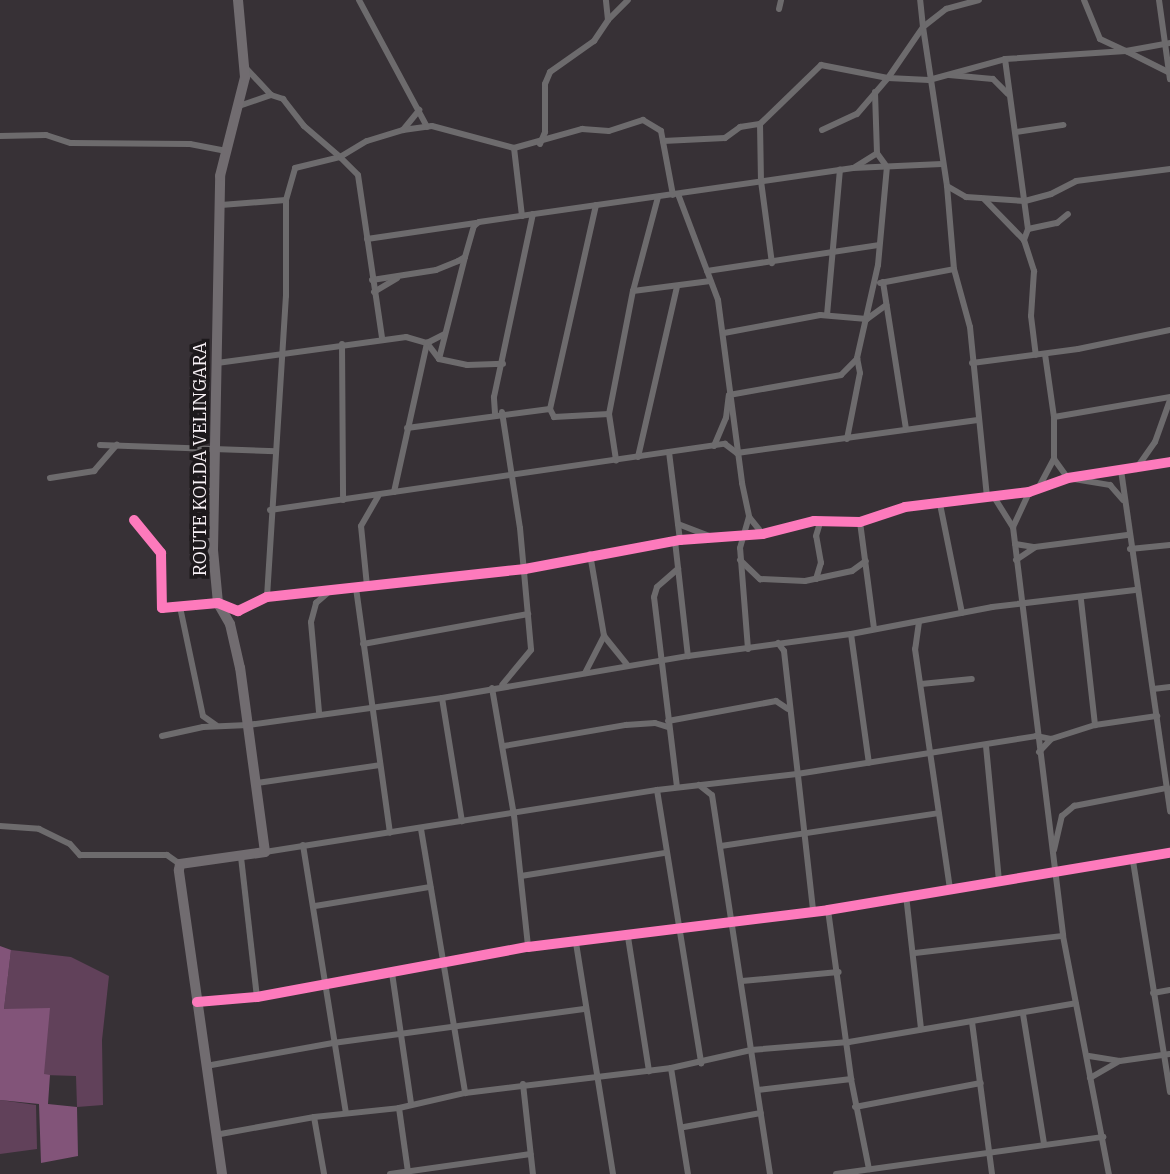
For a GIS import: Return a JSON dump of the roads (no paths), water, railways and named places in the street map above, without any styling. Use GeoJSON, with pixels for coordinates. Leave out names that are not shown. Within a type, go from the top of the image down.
{"type":"FeatureCollection","features":[{"type":"Feature","properties":{"kind":"main road","name":"ROUTE KOLDA VELINGARA"},"geometry":{"type":"LineString","coordinates":[[238,0],[245,67],[239,106],[226,151],[214,306],[217,363],[213,550],[218,603],[235,642],[265,852]]}},
{"type":"Feature","properties":{"kind":"main road"},"geometry":{"type":"LineString","coordinates":[[222,1174],[180,864],[265,852]]}},
{"type":"Feature","properties":{"kind":"street"},"geometry":{"type":"LineString","coordinates":[[359,0],[426,127]]}},
{"type":"Feature","properties":{"kind":"street"},"geometry":{"type":"LineString","coordinates":[[606,0],[608,20]]}},
{"type":"Feature","properties":{"kind":"street"},"geometry":{"type":"LineString","coordinates":[[540,144],[545,132],[545,85],[550,72],[594,41],[608,20],[628,0]]}},
{"type":"Feature","properties":{"kind":"street"},"geometry":{"type":"LineString","coordinates":[[779,9],[781,0]]}},
{"type":"Feature","properties":{"kind":"street"},"geometry":{"type":"LineString","coordinates":[[920,0],[929,80],[947,186],[954,269],[970,327],[978,420],[990,497],[1013,527],[1024,604],[1036,736],[1063,936],[1109,1174]]}},
{"type":"Feature","properties":{"kind":"street"},"geometry":{"type":"LineString","coordinates":[[822,130],[857,114],[888,78],[923,27],[946,9],[979,0]]}},
{"type":"Feature","properties":{"kind":"street"},"geometry":{"type":"LineString","coordinates":[[1084,0],[1100,39],[1169,75]]}},
{"type":"Feature","properties":{"kind":"street"},"geometry":{"type":"LineString","coordinates":[[1159,0],[1168,43],[1169,75]]}},
{"type":"Feature","properties":{"kind":"street"},"geometry":{"type":"LineString","coordinates":[[663,141],[725,138],[740,127],[760,124],[821,65],[888,78],[929,80],[1005,59],[1126,51],[1168,43]]}},
{"type":"Feature","properties":{"kind":"street"},"geometry":{"type":"LineString","coordinates":[[1005,59],[1028,229],[1024,240]]}},
{"type":"Feature","properties":{"kind":"street"},"geometry":{"type":"LineString","coordinates":[[245,67],[271,95],[295,109],[304,126],[358,175],[382,338]]}},
{"type":"Feature","properties":{"kind":"street"},"geometry":{"type":"LineString","coordinates":[[947,74],[993,79],[1008,94]]}},
{"type":"Feature","properties":{"kind":"street"},"geometry":{"type":"LineString","coordinates":[[729,396],[841,375],[852,368],[857,358],[875,284],[887,167],[877,153],[875,92]]}},
{"type":"Feature","properties":{"kind":"street"},"geometry":{"type":"LineString","coordinates":[[239,106],[271,95]]}},
{"type":"Feature","properties":{"kind":"street"},"geometry":{"type":"LineString","coordinates":[[403,130],[419,110]]}},
{"type":"Feature","properties":{"kind":"street"},"geometry":{"type":"LineString","coordinates":[[267,597],[286,200],[295,168],[340,158],[367,141],[403,130],[426,127],[446,127],[514,148],[540,144],[582,129],[609,131],[643,120],[656,125],[663,141],[676,194],[707,271],[724,333],[729,396],[749,517],[763,534]]}},
{"type":"Feature","properties":{"kind":"street"},"geometry":{"type":"LineString","coordinates":[[760,124],[761,181],[772,262]]}},
{"type":"Feature","properties":{"kind":"street"},"geometry":{"type":"LineString","coordinates":[[1016,132],[1063,125]]}},
{"type":"Feature","properties":{"kind":"street"},"geometry":{"type":"LineString","coordinates":[[0,136],[46,135],[71,143],[190,144],[226,151]]}},
{"type":"Feature","properties":{"kind":"street"},"geometry":{"type":"LineString","coordinates":[[514,148],[522,216]]}},
{"type":"Feature","properties":{"kind":"street"},"geometry":{"type":"LineString","coordinates":[[853,168],[877,153]]}},
{"type":"Feature","properties":{"kind":"street"},"geometry":{"type":"LineString","coordinates":[[367,239],[596,205],[626,197],[658,197],[853,168],[942,164]]}},
{"type":"Feature","properties":{"kind":"street"},"geometry":{"type":"LineString","coordinates":[[947,186],[966,197],[1025,201],[1051,194],[1076,181],[1170,169]]}},
{"type":"Feature","properties":{"kind":"street"},"geometry":{"type":"LineString","coordinates":[[827,315],[840,170]]}},
{"type":"Feature","properties":{"kind":"street"},"geometry":{"type":"LineString","coordinates":[[616,460],[609,414],[633,291],[658,197]]}},
{"type":"Feature","properties":{"kind":"street"},"geometry":{"type":"LineString","coordinates":[[984,199],[1024,240],[1034,271],[1031,316],[1036,355]]}},
{"type":"Feature","properties":{"kind":"street"},"geometry":{"type":"LineString","coordinates":[[220,205],[286,200]]}},
{"type":"Feature","properties":{"kind":"street"},"geometry":{"type":"LineString","coordinates":[[596,205],[550,409],[554,417],[609,414]]}},
{"type":"Feature","properties":{"kind":"street"},"geometry":{"type":"LineString","coordinates":[[502,686],[531,650],[525,569],[513,474],[494,397],[533,214]]}},
{"type":"Feature","properties":{"kind":"street"},"geometry":{"type":"LineString","coordinates":[[1028,229],[1057,223],[1068,214]]}},
{"type":"Feature","properties":{"kind":"street"},"geometry":{"type":"LineString","coordinates":[[439,359],[464,257],[476,223]]}},
{"type":"Feature","properties":{"kind":"street"},"geometry":{"type":"LineString","coordinates":[[707,271],[878,246]]}},
{"type":"Feature","properties":{"kind":"street"},"geometry":{"type":"LineString","coordinates":[[372,280],[436,270],[464,257]]}},
{"type":"Feature","properties":{"kind":"street"},"geometry":{"type":"LineString","coordinates":[[875,284],[954,269]]}},
{"type":"Feature","properties":{"kind":"street"},"geometry":{"type":"LineString","coordinates":[[374,292],[399,276]]}},
{"type":"Feature","properties":{"kind":"street"},"geometry":{"type":"LineString","coordinates":[[633,291],[710,281]]}},
{"type":"Feature","properties":{"kind":"street"},"geometry":{"type":"LineString","coordinates":[[883,282],[906,429]]}},
{"type":"Feature","properties":{"kind":"street"},"geometry":{"type":"LineString","coordinates":[[638,457],[677,287]]}},
{"type":"Feature","properties":{"kind":"street"},"geometry":{"type":"LineString","coordinates":[[724,333],[827,315],[867,319],[886,305]]}},
{"type":"Feature","properties":{"kind":"street"},"geometry":{"type":"LineString","coordinates":[[972,363],[1045,354],[1170,330]]}},
{"type":"Feature","properties":{"kind":"street"},"geometry":{"type":"LineString","coordinates":[[217,363],[280,356],[382,338],[427,343],[445,334]]}},
{"type":"Feature","properties":{"kind":"street"},"geometry":{"type":"LineString","coordinates":[[427,343],[439,359],[490,366],[503,364]]}},
{"type":"Feature","properties":{"kind":"street"},"geometry":{"type":"LineString","coordinates":[[394,492],[427,343]]}},
{"type":"Feature","properties":{"kind":"street"},"geometry":{"type":"LineString","coordinates":[[342,344],[342,500]]}},
{"type":"Feature","properties":{"kind":"street"},"geometry":{"type":"LineString","coordinates":[[1040,486],[1054,459],[1054,417],[1045,354]]}},
{"type":"Feature","properties":{"kind":"street"},"geometry":{"type":"LineString","coordinates":[[847,439],[860,373],[857,358]]}},
{"type":"Feature","properties":{"kind":"street"},"geometry":{"type":"LineString","coordinates":[[490,366],[500,375]]}},
{"type":"Feature","properties":{"kind":"street"},"geometry":{"type":"LineString","coordinates":[[852,368],[860,373]]}},
{"type":"Feature","properties":{"kind":"street"},"geometry":{"type":"LineString","coordinates":[[714,446],[726,418],[729,396]]}},
{"type":"Feature","properties":{"kind":"street"},"geometry":{"type":"LineString","coordinates":[[1054,417],[1170,399],[1155,442],[1136,469]]}},
{"type":"Feature","properties":{"kind":"street"},"geometry":{"type":"LineString","coordinates":[[407,428],[499,412],[550,409]]}},
{"type":"Feature","properties":{"kind":"street"},"geometry":{"type":"LineString","coordinates":[[737,453],[978,420]]}},
{"type":"Feature","properties":{"kind":"street"},"geometry":{"type":"LineString","coordinates":[[100,445],[276,452]]}},
{"type":"Feature","properties":{"kind":"street"},"geometry":{"type":"LineString","coordinates":[[50,478],[94,471],[117,445]]}},
{"type":"Feature","properties":{"kind":"street"},"geometry":{"type":"LineString","coordinates":[[270,510],[714,446],[731,445],[737,453]]}},
{"type":"Feature","properties":{"kind":"street"},"geometry":{"type":"LineString","coordinates":[[669,452],[678,524],[678,569],[688,656]]}},
{"type":"Feature","properties":{"kind":"street"},"geometry":{"type":"LineString","coordinates":[[1054,459],[1068,478],[1110,485],[1124,501]]}},
{"type":"Feature","properties":{"kind":"street"},"geometry":{"type":"LineString","coordinates":[[134,520],[161,552],[162,608],[218,603],[238,611],[267,597],[525,569],[590,554],[711,536],[763,534],[821,520],[860,522],[905,507],[940,505],[1029,492],[1068,478],[1170,462]]}},
{"type":"Feature","properties":{"kind":"street"},"geometry":{"type":"LineString","coordinates":[[1121,470],[1127,535],[1170,812]]}},
{"type":"Feature","properties":{"kind":"street"},"geometry":{"type":"LineString","coordinates":[[1013,527],[1029,492]]}},
{"type":"Feature","properties":{"kind":"street"},"geometry":{"type":"LineString","coordinates":[[367,586],[361,526],[377,496]]}},
{"type":"Feature","properties":{"kind":"street"},"geometry":{"type":"LineString","coordinates":[[940,505],[956,600],[962,613]]}},
{"type":"Feature","properties":{"kind":"street"},"geometry":{"type":"LineString","coordinates":[[748,649],[740,560],[742,536],[749,517]]}},
{"type":"Feature","properties":{"kind":"street"},"geometry":{"type":"LineString","coordinates":[[816,579],[820,568],[817,536],[821,520]]}},
{"type":"Feature","properties":{"kind":"street"},"geometry":{"type":"LineString","coordinates":[[860,522],[874,628]]}},
{"type":"Feature","properties":{"kind":"street"},"geometry":{"type":"LineString","coordinates":[[678,524],[711,536]]}},
{"type":"Feature","properties":{"kind":"street"},"geometry":{"type":"LineString","coordinates":[[1015,544],[1035,547],[1127,535]]}},
{"type":"Feature","properties":{"kind":"street"},"geometry":{"type":"LineString","coordinates":[[1130,550],[1170,545]]}},
{"type":"Feature","properties":{"kind":"street"},"geometry":{"type":"LineString","coordinates":[[1016,560],[1035,547]]}},
{"type":"Feature","properties":{"kind":"street"},"geometry":{"type":"LineString","coordinates":[[590,554],[604,636],[628,666]]}},
{"type":"Feature","properties":{"kind":"street"},"geometry":{"type":"LineString","coordinates":[[740,560],[760,579],[816,579],[852,571],[866,561]]}},
{"type":"Feature","properties":{"kind":"street"},"geometry":{"type":"LineString","coordinates":[[820,568],[826,575]]}},
{"type":"Feature","properties":{"kind":"street"},"geometry":{"type":"LineString","coordinates":[[677,787],[659,661],[655,591],[678,569]]}},
{"type":"Feature","properties":{"kind":"street"},"geometry":{"type":"LineString","coordinates":[[852,571],[869,580]]}},
{"type":"Feature","properties":{"kind":"street"},"geometry":{"type":"LineString","coordinates":[[356,588],[369,708],[390,833]]}},
{"type":"Feature","properties":{"kind":"street"},"geometry":{"type":"LineString","coordinates":[[319,712],[311,622],[316,603],[332,589]]}},
{"type":"Feature","properties":{"kind":"street"},"geometry":{"type":"LineString","coordinates":[[162,736],[216,725],[248,725],[319,712],[442,698],[688,656],[851,634],[949,614],[1081,600],[1135,590]]}},
{"type":"Feature","properties":{"kind":"street"},"geometry":{"type":"LineString","coordinates":[[949,614],[956,600]]}},
{"type":"Feature","properties":{"kind":"street"},"geometry":{"type":"LineString","coordinates":[[1081,600],[1095,725]]}},
{"type":"Feature","properties":{"kind":"street"},"geometry":{"type":"LineString","coordinates":[[180,607],[203,716],[216,725]]}},
{"type":"Feature","properties":{"kind":"street"},"geometry":{"type":"LineString","coordinates":[[363,644],[513,620],[528,614]]}},
{"type":"Feature","properties":{"kind":"street"},"geometry":{"type":"LineString","coordinates":[[513,620],[528,626]]}},
{"type":"Feature","properties":{"kind":"street"},"geometry":{"type":"LineString","coordinates":[[919,622],[915,649],[950,888]]}},
{"type":"Feature","properties":{"kind":"street"},"geometry":{"type":"LineString","coordinates":[[851,634],[869,763]]}},
{"type":"Feature","properties":{"kind":"street"},"geometry":{"type":"LineString","coordinates":[[585,673],[604,636]]}},
{"type":"Feature","properties":{"kind":"street"},"geometry":{"type":"LineString","coordinates":[[778,643],[784,651],[786,692],[807,834],[813,909]]}},
{"type":"Feature","properties":{"kind":"street"},"geometry":{"type":"LineString","coordinates":[[920,684],[972,679]]}},
{"type":"Feature","properties":{"kind":"street"},"geometry":{"type":"LineString","coordinates":[[1153,689],[1170,687]]}},
{"type":"Feature","properties":{"kind":"street"},"geometry":{"type":"LineString","coordinates":[[492,688],[514,815],[528,947]]}},
{"type":"Feature","properties":{"kind":"street"},"geometry":{"type":"LineString","coordinates":[[504,747],[776,701],[786,692]]}},
{"type":"Feature","properties":{"kind":"street"},"geometry":{"type":"LineString","coordinates":[[442,698],[462,821]]}},
{"type":"Feature","properties":{"kind":"street"},"geometry":{"type":"LineString","coordinates":[[776,701],[788,709]]}},
{"type":"Feature","properties":{"kind":"street"},"geometry":{"type":"LineString","coordinates":[[265,852],[514,815],[677,787],[797,774],[1036,736],[1051,739],[1095,725],[1157,716]]}},
{"type":"Feature","properties":{"kind":"street"},"geometry":{"type":"LineString","coordinates":[[655,723],[668,721]]}},
{"type":"Feature","properties":{"kind":"street"},"geometry":{"type":"LineString","coordinates":[[1039,752],[1051,739]]}},
{"type":"Feature","properties":{"kind":"street"},"geometry":{"type":"LineString","coordinates":[[986,746],[999,882]]}},
{"type":"Feature","properties":{"kind":"street"},"geometry":{"type":"LineString","coordinates":[[257,783],[380,765]]}},
{"type":"Feature","properties":{"kind":"street"},"geometry":{"type":"LineString","coordinates":[[699,785],[712,796],[721,846],[729,925],[742,981],[770,1174]]}},
{"type":"Feature","properties":{"kind":"street"},"geometry":{"type":"LineString","coordinates":[[1053,855],[1062,816],[1074,806],[1167,788]]}},
{"type":"Feature","properties":{"kind":"street"},"geometry":{"type":"LineString","coordinates":[[657,790],[665,853],[701,1063]]}},
{"type":"Feature","properties":{"kind":"street"},"geometry":{"type":"LineString","coordinates":[[721,846],[939,813]]}},
{"type":"Feature","properties":{"kind":"street"},"geometry":{"type":"LineString","coordinates":[[0,826],[39,829],[70,844],[80,855],[167,855],[180,864]]}},
{"type":"Feature","properties":{"kind":"street"},"geometry":{"type":"LineString","coordinates":[[421,829],[440,963],[466,1093]]}},
{"type":"Feature","properties":{"kind":"street"},"geometry":{"type":"LineString","coordinates":[[303,845],[315,906],[333,1043],[346,1112]]}},
{"type":"Feature","properties":{"kind":"street"},"geometry":{"type":"LineString","coordinates":[[521,876],[665,853]]}},
{"type":"Feature","properties":{"kind":"street"},"geometry":{"type":"LineString","coordinates":[[197,1002],[257,996],[528,947],[628,937],[679,928],[729,925],[813,909],[828,910],[950,888],[1133,862],[1170,853]]}},
{"type":"Feature","properties":{"kind":"street"},"geometry":{"type":"LineString","coordinates":[[241,857],[257,996]]}},
{"type":"Feature","properties":{"kind":"street"},"geometry":{"type":"LineString","coordinates":[[1133,862],[1170,1092]]}},
{"type":"Feature","properties":{"kind":"street"},"geometry":{"type":"LineString","coordinates":[[315,906],[430,887]]}},
{"type":"Feature","properties":{"kind":"street"},"geometry":{"type":"LineString","coordinates":[[906,895],[915,953],[920,1029]]}},
{"type":"Feature","properties":{"kind":"street"},"geometry":{"type":"LineString","coordinates":[[828,910],[849,1042],[851,1079],[869,1169]]}},
{"type":"Feature","properties":{"kind":"street"},"geometry":{"type":"LineString","coordinates":[[915,953],[1063,936]]}},
{"type":"Feature","properties":{"kind":"street"},"geometry":{"type":"LineString","coordinates":[[628,937],[649,1071]]}},
{"type":"Feature","properties":{"kind":"street"},"geometry":{"type":"LineString","coordinates":[[576,943],[613,1174]]}},
{"type":"Feature","properties":{"kind":"street"},"geometry":{"type":"LineString","coordinates":[[392,972],[411,1104]]}},
{"type":"Feature","properties":{"kind":"street"},"geometry":{"type":"LineString","coordinates":[[742,981],[839,972]]}},
{"type":"Feature","properties":{"kind":"street"},"geometry":{"type":"LineString","coordinates":[[1153,993],[1170,990]]}},
{"type":"Feature","properties":{"kind":"street"},"geometry":{"type":"LineString","coordinates":[[215,1135],[346,1112],[399,1108],[523,1084],[671,1068],[751,1050],[849,1042],[1076,1003]]}},
{"type":"Feature","properties":{"kind":"street"},"geometry":{"type":"LineString","coordinates":[[206,1066],[333,1043],[586,1009]]}},
{"type":"Feature","properties":{"kind":"street"},"geometry":{"type":"LineString","coordinates":[[1023,1014],[1044,1144]]}},
{"type":"Feature","properties":{"kind":"street"},"geometry":{"type":"LineString","coordinates":[[972,1022],[992,1174]]}},
{"type":"Feature","properties":{"kind":"street"},"geometry":{"type":"LineString","coordinates":[[1088,1056],[1120,1061],[1170,1054]]}},
{"type":"Feature","properties":{"kind":"street"},"geometry":{"type":"LineString","coordinates":[[1090,1078],[1120,1061]]}},
{"type":"Feature","properties":{"kind":"street"},"geometry":{"type":"LineString","coordinates":[[671,1068],[684,1127],[688,1174]]}},
{"type":"Feature","properties":{"kind":"street"},"geometry":{"type":"LineString","coordinates":[[758,1090],[851,1079]]}},
{"type":"Feature","properties":{"kind":"street"},"geometry":{"type":"LineString","coordinates":[[856,1107],[981,1083]]}},
{"type":"Feature","properties":{"kind":"street"},"geometry":{"type":"LineString","coordinates":[[523,1084],[533,1174]]}},
{"type":"Feature","properties":{"kind":"street"},"geometry":{"type":"LineString","coordinates":[[399,1108],[408,1172]]}},
{"type":"Feature","properties":{"kind":"street"},"geometry":{"type":"LineString","coordinates":[[684,1127],[761,1113]]}},
{"type":"Feature","properties":{"kind":"street"},"geometry":{"type":"LineString","coordinates":[[314,1117],[324,1174]]}},
{"type":"Feature","properties":{"kind":"street"},"geometry":{"type":"LineString","coordinates":[[839,1174],[1103,1137]]}},
{"type":"Feature","properties":{"kind":"street"},"geometry":{"type":"LineString","coordinates":[[390,1174],[531,1154]]}}]}
